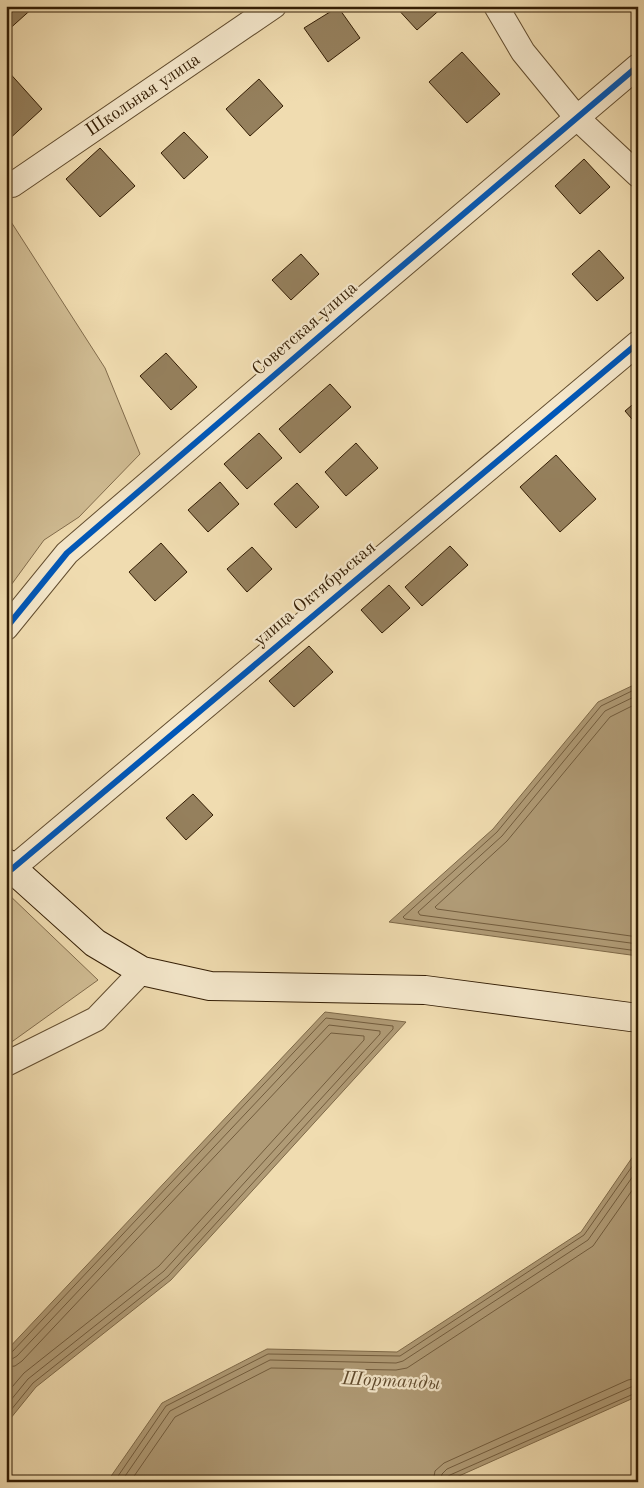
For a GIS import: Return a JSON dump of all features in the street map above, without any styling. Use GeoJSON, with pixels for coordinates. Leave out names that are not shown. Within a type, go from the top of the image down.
{"type":"FeatureCollection","features":[{"type":"Feature","properties":{"kind":"street","name":"Школьная улица"},"geometry":{"type":"LineString","coordinates":[[12,185],[274,6]]}},
{"type":"Feature","properties":{"kind":"street"},"geometry":{"type":"LineString","coordinates":[[496,6],[523,52],[577,118],[638,175]]}},
{"type":"Feature","properties":{"kind":"street","name":"Советская улица"},"geometry":{"type":"LineString","coordinates":[[6,628],[67,553],[638,66]]}},
{"type":"Feature","properties":{"kind":"street","name":"улица Октябрьская"},"geometry":{"type":"LineString","coordinates":[[9,866],[638,342]]}},
{"type":"Feature","properties":{"kind":"street"},"geometry":{"type":"LineString","coordinates":[[9,866],[95,943],[142,972],[210,986],[425,990],[638,1018]]}},
{"type":"Feature","properties":{"kind":"street"},"geometry":{"type":"LineString","coordinates":[[6,1064],[96,1020],[142,972]]}},
{"type":"Feature","properties":{"kind":"shaded area"},"geometry":{"type":"Polygon","coordinates":[[[6,214],[105,368],[140,454],[79,517],[44,540],[6,592],[6,214]]]}},
{"type":"Feature","properties":{"kind":"shaded area"},"geometry":{"type":"Polygon","coordinates":[[[6,892],[98,980],[6,1046],[6,892]]]}},
{"type":"Feature","properties":{"kind":"water"},"geometry":{"type":"Polygon","coordinates":[[[638,683],[638,956],[389,922],[493,829],[598,702],[638,683]]]}},
{"type":"Feature","properties":{"kind":"water"},"geometry":{"type":"Polygon","coordinates":[[[325,1012],[406,1022],[171,1280],[36,1387],[6,1424],[6,1351],[325,1012]]]}},
{"type":"Feature","properties":{"kind":"water","name":"Шортанды"},"geometry":{"type":"Polygon","coordinates":[[[638,1149],[638,1396],[450,1480],[107,1482],[162,1403],[267,1349],[397,1352],[581,1232],[638,1149]]]}},
{"type":"Feature","properties":{"kind":"building"},"geometry":{"type":"Polygon","coordinates":[[[6,6],[35,6],[6,32],[6,6]]]}},
{"type":"Feature","properties":{"kind":"building"},"geometry":{"type":"Polygon","coordinates":[[[395,6],[444,6],[417,30],[395,6]]]}},
{"type":"Feature","properties":{"kind":"building"},"geometry":{"type":"Polygon","coordinates":[[[338,7],[360,38],[328,62],[304,28],[338,7]]]}},
{"type":"Feature","properties":{"kind":"building"},"geometry":{"type":"Polygon","coordinates":[[[462,52],[500,94],[467,123],[429,82],[462,52]]]}},
{"type":"Feature","properties":{"kind":"building"},"geometry":{"type":"Polygon","coordinates":[[[6,69],[42,109],[6,142],[6,69]]]}},
{"type":"Feature","properties":{"kind":"building"},"geometry":{"type":"Polygon","coordinates":[[[259,79],[283,106],[250,136],[226,109],[259,79]]]}},
{"type":"Feature","properties":{"kind":"building"},"geometry":{"type":"Polygon","coordinates":[[[184,132],[208,157],[184,179],[161,153],[184,132]]]}},
{"type":"Feature","properties":{"kind":"building"},"geometry":{"type":"Polygon","coordinates":[[[100,148],[135,186],[100,217],[66,179],[100,148]]]}},
{"type":"Feature","properties":{"kind":"building"},"geometry":{"type":"Polygon","coordinates":[[[584,159],[610,187],[580,214],[555,186],[584,159]]]}},
{"type":"Feature","properties":{"kind":"building"},"geometry":{"type":"Polygon","coordinates":[[[599,250],[624,278],[597,301],[572,274],[599,250]]]}},
{"type":"Feature","properties":{"kind":"building"},"geometry":{"type":"Polygon","coordinates":[[[301,254],[319,274],[291,300],[272,280],[301,254]]]}},
{"type":"Feature","properties":{"kind":"building"},"geometry":{"type":"Polygon","coordinates":[[[166,353],[197,387],[171,410],[140,376],[166,353]]]}},
{"type":"Feature","properties":{"kind":"building"},"geometry":{"type":"Polygon","coordinates":[[[330,384],[351,407],[300,453],[279,429],[330,384]]]}},
{"type":"Feature","properties":{"kind":"building"},"geometry":{"type":"Polygon","coordinates":[[[638,400],[638,426],[625,411],[638,400]]]}},
{"type":"Feature","properties":{"kind":"building"},"geometry":{"type":"Polygon","coordinates":[[[259,433],[282,458],[247,489],[224,464],[259,433]]]}},
{"type":"Feature","properties":{"kind":"building"},"geometry":{"type":"Polygon","coordinates":[[[356,443],[378,468],[346,496],[325,472],[356,443]]]}},
{"type":"Feature","properties":{"kind":"building"},"geometry":{"type":"Polygon","coordinates":[[[556,455],[596,499],[560,532],[520,487],[556,455]]]}},
{"type":"Feature","properties":{"kind":"building"},"geometry":{"type":"Polygon","coordinates":[[[220,482],[239,504],[208,532],[188,510],[220,482]]]}},
{"type":"Feature","properties":{"kind":"building"},"geometry":{"type":"Polygon","coordinates":[[[297,483],[319,507],[296,528],[274,504],[297,483]]]}},
{"type":"Feature","properties":{"kind":"building"},"geometry":{"type":"Polygon","coordinates":[[[161,543],[187,572],[155,601],[129,572],[161,543]]]}},
{"type":"Feature","properties":{"kind":"building"},"geometry":{"type":"Polygon","coordinates":[[[450,546],[468,565],[422,606],[405,587],[450,546]]]}},
{"type":"Feature","properties":{"kind":"building"},"geometry":{"type":"Polygon","coordinates":[[[252,547],[272,569],[247,592],[227,569],[252,547]]]}},
{"type":"Feature","properties":{"kind":"building"},"geometry":{"type":"Polygon","coordinates":[[[389,585],[410,608],[382,633],[361,610],[389,585]]]}},
{"type":"Feature","properties":{"kind":"building"},"geometry":{"type":"Polygon","coordinates":[[[309,646],[333,672],[294,707],[269,681],[309,646]]]}},
{"type":"Feature","properties":{"kind":"building"},"geometry":{"type":"Polygon","coordinates":[[[193,794],[213,815],[186,840],[166,818],[193,794]]]}},
{"type":"Feature","properties":{"kind":"cycle path"},"geometry":{"type":"LineString","coordinates":[[6,628],[67,553],[638,66]]}},
{"type":"Feature","properties":{"kind":"cycle path"},"geometry":{"type":"LineString","coordinates":[[12,869],[638,343]]}}]}
